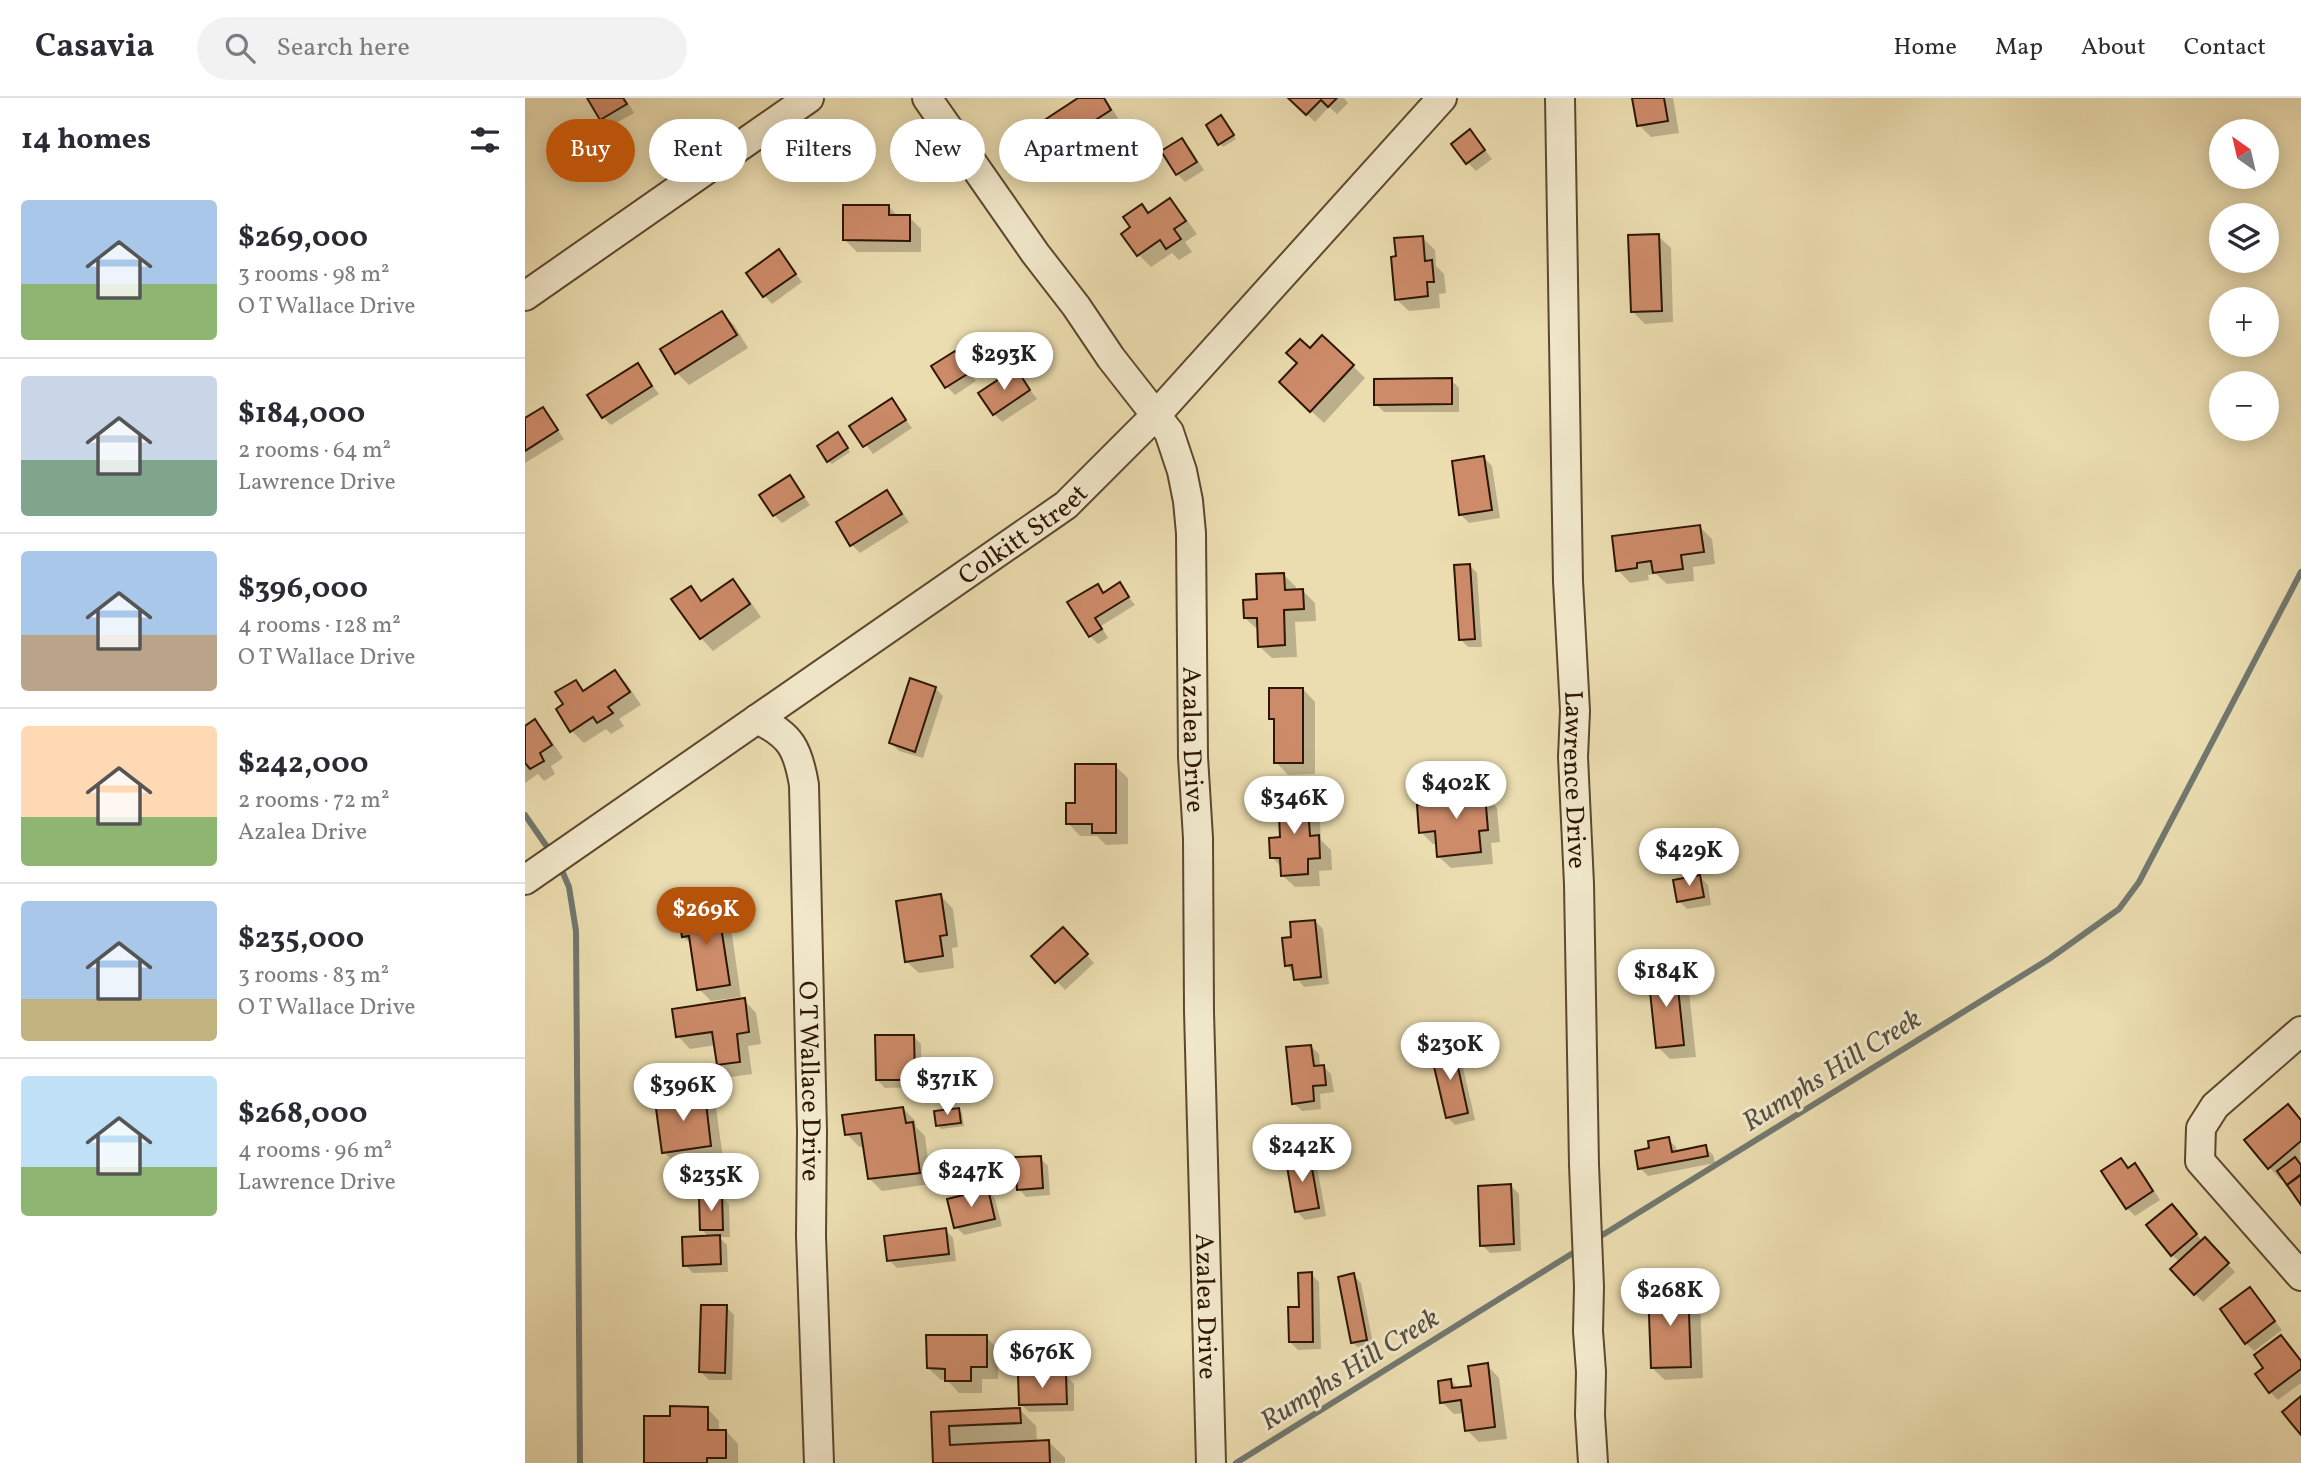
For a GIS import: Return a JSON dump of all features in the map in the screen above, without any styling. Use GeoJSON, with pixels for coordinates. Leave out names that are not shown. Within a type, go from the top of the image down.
{"type":"FeatureCollection","features":[{"type":"Feature","properties":{"kind":"street"},"geometry":{"type":"LineString","coordinates":[[525,296],[809,98]]}},
{"type":"Feature","properties":{"kind":"street","name":"Azalea Drive"},"geometry":{"type":"LineString","coordinates":[[927,98],[1111,358],[1169,432],[1188,501],[1191,534],[1193,757],[1198,838],[1199,1011],[1211,1463]]}},
{"type":"Feature","properties":{"kind":"street","name":"Colkitt Street"},"geometry":{"type":"LineString","coordinates":[[525,880],[1066,505],[1157,414],[1441,98]]}},
{"type":"Feature","properties":{"kind":"street","name":"Lawrence Drive"},"geometry":{"type":"LineString","coordinates":[[1560,98],[1568,581],[1575,711],[1573,757],[1579,884],[1593,1463]]}},
{"type":"Feature","properties":{"kind":"street","name":"O T Wallace Drive"},"geometry":{"type":"LineString","coordinates":[[757,719],[772,726],[793,744],[804,785],[812,1131],[811,1236],[818,1463]]}},
{"type":"Feature","properties":{"kind":"street"},"geometry":{"type":"LineString","coordinates":[[2301,1031],[2215,1106],[2201,1128],[2200,1161],[2301,1276]]}},
{"type":"Feature","properties":{"kind":"building"},"geometry":{"type":"Polygon","coordinates":[[[587,98],[623,98],[627,104],[599,119],[587,98]]]}},
{"type":"Feature","properties":{"kind":"building"},"geometry":{"type":"Polygon","coordinates":[[[1078,98],[1104,98],[1111,110],[1097,119],[1046,119],[1078,98]]]}},
{"type":"Feature","properties":{"kind":"building"},"geometry":{"type":"Polygon","coordinates":[[[1288,98],[1337,98],[1328,107],[1321,100],[1306,115],[1288,98]]]}},
{"type":"Feature","properties":{"kind":"building"},"geometry":{"type":"Polygon","coordinates":[[[1632,98],[1664,98],[1668,121],[1637,126],[1632,98]]]}},
{"type":"Feature","properties":{"kind":"building"},"geometry":{"type":"Polygon","coordinates":[[[1221,115],[1234,135],[1218,145],[1206,125],[1221,115]]]}},
{"type":"Feature","properties":{"kind":"building"},"geometry":{"type":"Polygon","coordinates":[[[1470,129],[1485,150],[1466,164],[1451,144],[1470,129]]]}},
{"type":"Feature","properties":{"kind":"building"},"geometry":{"type":"Polygon","coordinates":[[[1182,138],[1197,162],[1176,175],[1163,150],[1182,138]]]}},
{"type":"Feature","properties":{"kind":"building"},"geometry":{"type":"Polygon","coordinates":[[[1170,198],[1186,221],[1174,229],[1181,239],[1166,249],[1160,240],[1137,256],[1121,234],[1130,227],[1123,217],[1142,204],[1148,213],[1170,198]]]}},
{"type":"Feature","properties":{"kind":"building"},"geometry":{"type":"Polygon","coordinates":[[[843,205],[889,205],[889,215],[910,215],[910,241],[843,240],[843,205]]]}},
{"type":"Feature","properties":{"kind":"building"},"geometry":{"type":"Polygon","coordinates":[[[1659,234],[1662,311],[1631,312],[1628,235],[1659,234]]]}},
{"type":"Feature","properties":{"kind":"building"},"geometry":{"type":"Polygon","coordinates":[[[1423,236],[1425,261],[1432,260],[1434,282],[1427,282],[1428,296],[1395,300],[1391,257],[1396,256],[1394,238],[1423,236]]]}},
{"type":"Feature","properties":{"kind":"building"},"geometry":{"type":"Polygon","coordinates":[[[779,249],[796,274],[763,297],[746,273],[779,249]]]}},
{"type":"Feature","properties":{"kind":"building"},"geometry":{"type":"Polygon","coordinates":[[[722,311],[737,335],[675,374],[660,349],[722,311]]]}},
{"type":"Feature","properties":{"kind":"building"},"geometry":{"type":"Polygon","coordinates":[[[1322,335],[1354,365],[1310,412],[1279,382],[1297,363],[1286,353],[1300,339],[1310,348],[1322,335]]]}},
{"type":"Feature","properties":{"kind":"building"},"geometry":{"type":"Polygon","coordinates":[[[955,351],[969,373],[945,388],[931,366],[955,351]]]}},
{"type":"Feature","properties":{"kind":"building"},"geometry":{"type":"Polygon","coordinates":[[[638,363],[652,386],[602,418],[587,395],[638,363]]]}},
{"type":"Feature","properties":{"kind":"building"},"geometry":{"type":"Polygon","coordinates":[[[1016,368],[1030,390],[993,415],[978,393],[1016,368]]]}},
{"type":"Feature","properties":{"kind":"building"},"geometry":{"type":"Polygon","coordinates":[[[1452,378],[1452,404],[1374,405],[1374,379],[1452,378]]]}},
{"type":"Feature","properties":{"kind":"building"},"geometry":{"type":"Polygon","coordinates":[[[892,398],[906,420],[863,447],[849,426],[892,398]]]}},
{"type":"Feature","properties":{"kind":"building"},"geometry":{"type":"Polygon","coordinates":[[[543,407],[558,430],[525,451],[525,418],[543,407]]]}},
{"type":"Feature","properties":{"kind":"building"},"geometry":{"type":"Polygon","coordinates":[[[838,432],[848,448],[827,462],[817,446],[838,432]]]}},
{"type":"Feature","properties":{"kind":"building"},"geometry":{"type":"Polygon","coordinates":[[[1484,456],[1492,510],[1459,515],[1452,461],[1484,456]]]}},
{"type":"Feature","properties":{"kind":"building"},"geometry":{"type":"Polygon","coordinates":[[[790,475],[804,497],[773,516],[759,495],[790,475]]]}},
{"type":"Feature","properties":{"kind":"building"},"geometry":{"type":"Polygon","coordinates":[[[887,490],[902,514],[850,546],[836,522],[887,490]]]}},
{"type":"Feature","properties":{"kind":"building"},"geometry":{"type":"Polygon","coordinates":[[[1700,525],[1704,552],[1681,555],[1683,569],[1653,573],[1651,561],[1637,563],[1637,568],[1616,571],[1612,536],[1700,525]]]}},
{"type":"Feature","properties":{"kind":"building"},"geometry":{"type":"Polygon","coordinates":[[[1470,564],[1475,639],[1459,640],[1454,565],[1470,564]]]}},
{"type":"Feature","properties":{"kind":"building"},"geometry":{"type":"Polygon","coordinates":[[[1284,573],[1285,590],[1303,589],[1304,609],[1284,610],[1285,645],[1258,647],[1257,618],[1244,618],[1243,600],[1257,599],[1256,574],[1284,573]]]}},
{"type":"Feature","properties":{"kind":"building"},"geometry":{"type":"Polygon","coordinates":[[[733,579],[750,604],[700,639],[671,599],[691,586],[701,601],[733,579]]]}},
{"type":"Feature","properties":{"kind":"building"},"geometry":{"type":"Polygon","coordinates":[[[1120,582],[1129,597],[1095,618],[1102,629],[1089,637],[1067,602],[1098,584],[1103,593],[1120,582]]]}},
{"type":"Feature","properties":{"kind":"building"},"geometry":{"type":"Polygon","coordinates":[[[615,670],[630,692],[608,707],[613,713],[597,723],[593,717],[570,732],[556,709],[563,704],[555,692],[576,680],[583,691],[615,670]]]}},
{"type":"Feature","properties":{"kind":"building"},"geometry":{"type":"Polygon","coordinates":[[[910,678],[936,687],[915,752],[889,743],[910,678]]]}},
{"type":"Feature","properties":{"kind":"building"},"geometry":{"type":"Polygon","coordinates":[[[1269,688],[1303,688],[1303,763],[1274,763],[1274,719],[1269,719],[1269,688]]]}},
{"type":"Feature","properties":{"kind":"building"},"geometry":{"type":"Polygon","coordinates":[[[535,719],[552,745],[540,753],[544,761],[530,769],[525,763],[525,726],[535,719]]]}},
{"type":"Feature","properties":{"kind":"building"},"geometry":{"type":"Polygon","coordinates":[[[1075,764],[1116,764],[1116,833],[1092,833],[1092,824],[1066,824],[1066,803],[1075,803],[1075,764]]]}},
{"type":"Feature","properties":{"kind":"building"},"geometry":{"type":"Polygon","coordinates":[[[1474,782],[1476,795],[1485,794],[1488,830],[1479,831],[1481,852],[1437,857],[1435,831],[1419,833],[1417,805],[1450,802],[1448,784],[1474,782]]]}},
{"type":"Feature","properties":{"kind":"building"},"geometry":{"type":"Polygon","coordinates":[[[1307,793],[1310,836],[1319,835],[1320,858],[1308,859],[1308,874],[1281,876],[1280,858],[1270,858],[1269,838],[1280,837],[1278,795],[1307,793]]]}},
{"type":"Feature","properties":{"kind":"building"},"geometry":{"type":"Polygon","coordinates":[[[1700,875],[1704,897],[1677,902],[1673,880],[1700,875]]]}},
{"type":"Feature","properties":{"kind":"building"},"geometry":{"type":"Polygon","coordinates":[[[941,894],[947,935],[940,936],[943,956],[905,962],[896,901],[941,894]]]}},
{"type":"Feature","properties":{"kind":"building"},"geometry":{"type":"Polygon","coordinates":[[[718,907],[730,985],[697,990],[689,936],[682,937],[678,913],[718,907]]]}},
{"type":"Feature","properties":{"kind":"building"},"geometry":{"type":"Polygon","coordinates":[[[1315,920],[1321,977],[1294,980],[1292,965],[1285,966],[1282,938],[1291,937],[1290,922],[1315,920]]]}},
{"type":"Feature","properties":{"kind":"building"},"geometry":{"type":"Polygon","coordinates":[[[1063,927],[1088,954],[1055,983],[1031,956],[1063,927]]]}},
{"type":"Feature","properties":{"kind":"building"},"geometry":{"type":"Polygon","coordinates":[[[1676,969],[1684,1045],[1656,1048],[1648,973],[1676,969]]]}},
{"type":"Feature","properties":{"kind":"building"},"geometry":{"type":"Polygon","coordinates":[[[745,998],[749,1032],[737,1034],[740,1062],[717,1065],[712,1032],[676,1037],[672,1009],[745,998]]]}},
{"type":"Feature","properties":{"kind":"building"},"geometry":{"type":"Polygon","coordinates":[[[875,1035],[914,1035],[915,1080],[876,1080],[875,1035]]]}},
{"type":"Feature","properties":{"kind":"building"},"geometry":{"type":"Polygon","coordinates":[[[1452,1040],[1468,1113],[1446,1118],[1432,1058],[1444,1056],[1441,1043],[1452,1040]]]}},
{"type":"Feature","properties":{"kind":"building"},"geometry":{"type":"Polygon","coordinates":[[[1311,1045],[1314,1066],[1324,1065],[1326,1085],[1313,1086],[1314,1101],[1292,1104],[1286,1047],[1311,1045]]]}},
{"type":"Feature","properties":{"kind":"building"},"geometry":{"type":"Polygon","coordinates":[[[705,1094],[711,1146],[662,1153],[655,1101],[705,1094]]]}},
{"type":"Feature","properties":{"kind":"building"},"geometry":{"type":"Polygon","coordinates":[[[2288,1104],[2301,1120],[2301,1141],[2268,1169],[2244,1140],[2288,1104]]]}},
{"type":"Feature","properties":{"kind":"building"},"geometry":{"type":"Polygon","coordinates":[[[903,1107],[906,1123],[913,1122],[920,1173],[868,1179],[861,1133],[845,1135],[842,1115],[903,1107]]]}},
{"type":"Feature","properties":{"kind":"building"},"geometry":{"type":"Polygon","coordinates":[[[959,1108],[961,1123],[936,1126],[934,1111],[959,1108]]]}},
{"type":"Feature","properties":{"kind":"building"},"geometry":{"type":"Polygon","coordinates":[[[1669,1137],[1672,1152],[1706,1145],[1708,1156],[1638,1169],[1635,1151],[1649,1148],[1648,1141],[1669,1137]]]}},
{"type":"Feature","properties":{"kind":"building"},"geometry":{"type":"Polygon","coordinates":[[[1041,1156],[1043,1188],[1017,1190],[1015,1157],[1041,1156]]]}},
{"type":"Feature","properties":{"kind":"building"},"geometry":{"type":"Polygon","coordinates":[[[1310,1157],[1319,1208],[1295,1212],[1286,1161],[1310,1157]]]}},
{"type":"Feature","properties":{"kind":"building"},"geometry":{"type":"Polygon","coordinates":[[[2295,1157],[2301,1165],[2301,1174],[2287,1185],[2277,1171],[2295,1157]]]}},
{"type":"Feature","properties":{"kind":"building"},"geometry":{"type":"Polygon","coordinates":[[[2121,1158],[2128,1168],[2135,1163],[2153,1191],[2126,1209],[2101,1171],[2121,1158]]]}},
{"type":"Feature","properties":{"kind":"building"},"geometry":{"type":"Polygon","coordinates":[[[2301,1175],[2301,1205],[2287,1185],[2301,1175]]]}},
{"type":"Feature","properties":{"kind":"building"},"geometry":{"type":"Polygon","coordinates":[[[1511,1184],[1514,1244],[1480,1246],[1478,1186],[1511,1184]]]}},
{"type":"Feature","properties":{"kind":"building"},"geometry":{"type":"Polygon","coordinates":[[[988,1189],[995,1219],[954,1228],[947,1199],[988,1189]]]}},
{"type":"Feature","properties":{"kind":"building"},"geometry":{"type":"Polygon","coordinates":[[[722,1195],[723,1230],[700,1230],[699,1196],[722,1195]]]}},
{"type":"Feature","properties":{"kind":"building"},"geometry":{"type":"Polygon","coordinates":[[[2172,1204],[2197,1234],[2171,1256],[2146,1225],[2172,1204]]]}},
{"type":"Feature","properties":{"kind":"building"},"geometry":{"type":"Polygon","coordinates":[[[946,1228],[949,1254],[887,1261],[884,1236],[946,1228]]]}},
{"type":"Feature","properties":{"kind":"building"},"geometry":{"type":"Polygon","coordinates":[[[720,1235],[721,1264],[683,1266],[682,1237],[720,1235]]]}},
{"type":"Feature","properties":{"kind":"building"},"geometry":{"type":"Polygon","coordinates":[[[2205,1237],[2229,1263],[2194,1295],[2170,1269],[2205,1237]]]}},
{"type":"Feature","properties":{"kind":"building"},"geometry":{"type":"Polygon","coordinates":[[[1312,1272],[1313,1342],[1289,1342],[1288,1307],[1299,1307],[1298,1273],[1312,1272]]]}},
{"type":"Feature","properties":{"kind":"building"},"geometry":{"type":"Polygon","coordinates":[[[1354,1273],[1367,1340],[1351,1343],[1338,1277],[1354,1273]]]}},
{"type":"Feature","properties":{"kind":"building"},"geometry":{"type":"Polygon","coordinates":[[[1688,1287],[1691,1367],[1651,1368],[1648,1289],[1688,1287]]]}},
{"type":"Feature","properties":{"kind":"building"},"geometry":{"type":"Polygon","coordinates":[[[2250,1287],[2275,1321],[2245,1344],[2220,1309],[2250,1287]]]}},
{"type":"Feature","properties":{"kind":"building"},"geometry":{"type":"Polygon","coordinates":[[[701,1305],[727,1305],[725,1373],[699,1372],[701,1305]]]}},
{"type":"Feature","properties":{"kind":"building"},"geometry":{"type":"Polygon","coordinates":[[[926,1335],[987,1335],[987,1367],[971,1367],[971,1381],[945,1381],[945,1369],[927,1368],[926,1335]]]}},
{"type":"Feature","properties":{"kind":"building"},"geometry":{"type":"Polygon","coordinates":[[[2281,1335],[2301,1361],[2301,1369],[2269,1393],[2255,1374],[2263,1368],[2254,1355],[2281,1335]]]}},
{"type":"Feature","properties":{"kind":"building"},"geometry":{"type":"Polygon","coordinates":[[[1488,1363],[1495,1427],[1465,1431],[1461,1400],[1440,1403],[1438,1381],[1451,1379],[1452,1388],[1471,1386],[1468,1366],[1488,1363]]]}},
{"type":"Feature","properties":{"kind":"building"},"geometry":{"type":"Polygon","coordinates":[[[1066,1374],[1067,1404],[1019,1405],[1018,1375],[1066,1374]]]}},
{"type":"Feature","properties":{"kind":"building"},"geometry":{"type":"Polygon","coordinates":[[[2301,1396],[2301,1435],[2282,1412],[2301,1396]]]}},
{"type":"Feature","properties":{"kind":"building"},"geometry":{"type":"Polygon","coordinates":[[[670,1406],[708,1407],[708,1430],[726,1430],[726,1458],[707,1458],[707,1463],[644,1463],[644,1416],[670,1416],[670,1406]]]}},
{"type":"Feature","properties":{"kind":"building"},"geometry":{"type":"Polygon","coordinates":[[[1020,1408],[1021,1423],[949,1426],[950,1445],[1049,1440],[1050,1463],[933,1463],[931,1412],[1020,1408]]]}},
{"type":"Feature","properties":{"kind":"waterway","name":"Rumphs Hill Creek"},"geometry":{"type":"LineString","coordinates":[[1596,1239],[2049,959],[2119,909],[2139,882],[2301,572]]}},
{"type":"Feature","properties":{"kind":"waterway"},"geometry":{"type":"LineString","coordinates":[[525,815],[552,854]]}},
{"type":"Feature","properties":{"kind":"waterway"},"geometry":{"type":"LineString","coordinates":[[560,866],[569,887],[576,931],[580,1463]]}},
{"type":"Feature","properties":{"kind":"waterway","name":"Rumphs Hill Creek"},"geometry":{"type":"LineString","coordinates":[[1236,1463],[1581,1248]]}}]}
